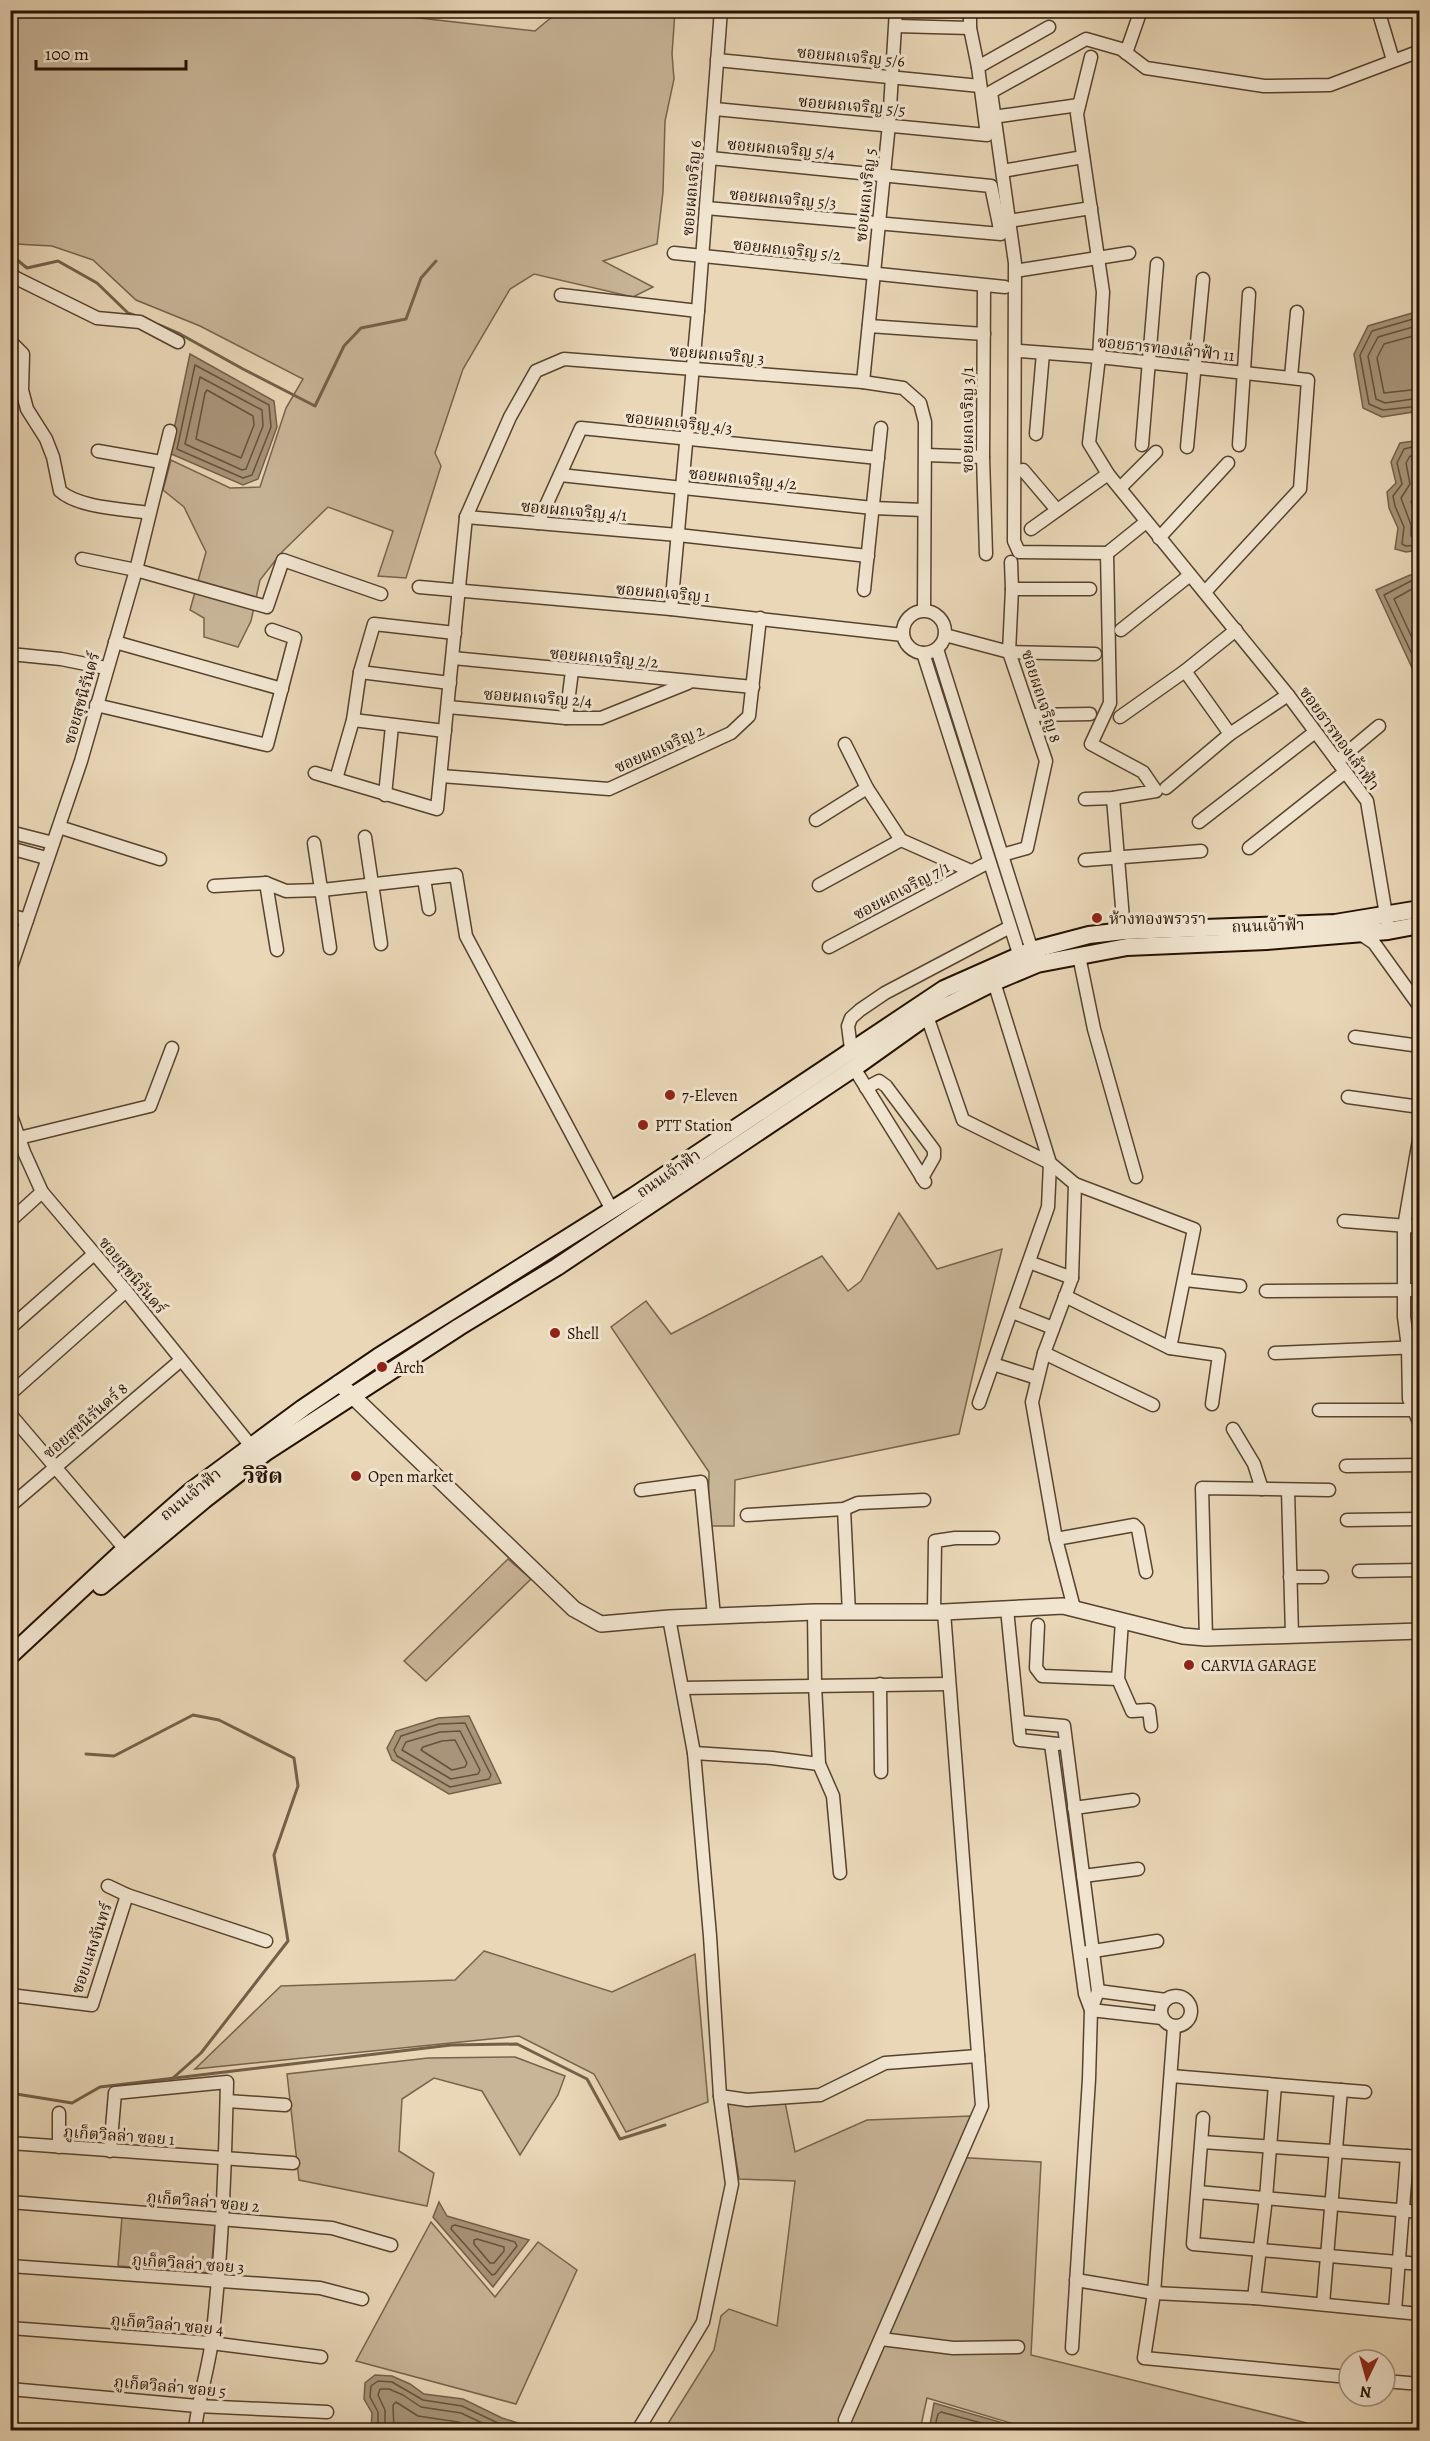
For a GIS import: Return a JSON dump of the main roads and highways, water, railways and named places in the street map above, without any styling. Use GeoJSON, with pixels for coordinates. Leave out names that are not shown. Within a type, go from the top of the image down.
{"type":"FeatureCollection","features":[{"type":"Feature","properties":{"kind":"main road","name":"ถนนเจ้าฟ้า"},"geometry":{"type":"LineString","coordinates":[[11,1656],[20,1655],[204,1500],[266,1452],[459,1327],[557,1267],[854,1068],[927,1016],[994,982],[1028,960],[1079,956],[1127,947],[1359,933],[1419,909]]}},
{"type":"Feature","properties":{"kind":"main road","name":"ถนนเจ้าฟ้า"},"geometry":{"type":"LineString","coordinates":[[11,1656],[125,1549],[191,1491],[250,1446],[339,1383],[612,1210],[851,1049],[944,990],[1089,935],[1124,931],[1335,923],[1387,922],[1419,925]]}},
{"type":"Feature","properties":{"kind":"water"},"geometry":{"type":"Polygon","coordinates":[[[1419,311],[1419,411],[1382,417],[1363,408],[1354,354],[1368,326],[1419,311]]]}},
{"type":"Feature","properties":{"kind":"water"},"geometry":{"type":"Polygon","coordinates":[[[190,354],[274,401],[277,427],[258,479],[243,485],[169,453],[190,354]]]}},
{"type":"Feature","properties":{"kind":"water"},"geometry":{"type":"Polygon","coordinates":[[[1414,441],[1420,444],[1419,550],[1406,552],[1395,549],[1398,528],[1389,508],[1387,492],[1396,483],[1391,462],[1400,443],[1414,441]]]}},
{"type":"Feature","properties":{"kind":"water"},"geometry":{"type":"Polygon","coordinates":[[[1410,575],[1419,575],[1419,683],[1376,590],[1410,575]]]}},
{"type":"Feature","properties":{"kind":"water"},"geometry":{"type":"Polygon","coordinates":[[[469,1716],[501,1783],[449,1794],[392,1760],[387,1748],[396,1731],[438,1718],[469,1716]]]}},
{"type":"Feature","properties":{"kind":"water"},"geometry":{"type":"Polygon","coordinates":[[[439,2202],[447,2216],[529,2240],[493,2287],[433,2217],[439,2202]]]}},
{"type":"Feature","properties":{"kind":"water"},"geometry":{"type":"Polygon","coordinates":[[[375,2375],[392,2376],[410,2384],[424,2394],[463,2399],[502,2418],[521,2424],[543,2424],[564,2430],[371,2430],[372,2413],[364,2399],[365,2383],[375,2375]]]}},
{"type":"Feature","properties":{"kind":"water"},"geometry":{"type":"Polygon","coordinates":[[[934,2403],[1017,2427],[1016,2430],[929,2430],[934,2403]]]}},
{"type":"Feature","properties":{"kind":"waterway"},"geometry":{"type":"LineString","coordinates":[[10,254],[27,268],[58,261],[97,283],[128,313],[139,317]]}},
{"type":"Feature","properties":{"kind":"waterway"},"geometry":{"type":"LineString","coordinates":[[159,325],[315,406],[344,346],[361,328],[406,319],[421,278],[436,261]]}},
{"type":"Feature","properties":{"kind":"waterway"},"geometry":{"type":"LineString","coordinates":[[86,1754],[114,1756],[193,1715],[219,1720],[294,1758],[298,1786],[274,1855],[288,1941],[201,2053],[173,2078]]}},
{"type":"Feature","properties":{"kind":"waterway"},"geometry":{"type":"LineString","coordinates":[[10,2093],[72,2103],[100,2087],[451,2045],[517,2044],[587,2079],[620,2139],[665,2125]]}},
{"type":"Feature","properties":{"kind":"place","name":"ห้างทองพรวรา"},"geometry":{"type":"Point","coordinates":[1097,918]}},
{"type":"Feature","properties":{"kind":"place","name":"7-Eleven"},"geometry":{"type":"Point","coordinates":[670,1095]}},
{"type":"Feature","properties":{"kind":"place","name":"PTT Station"},"geometry":{"type":"Point","coordinates":[643,1125]}},
{"type":"Feature","properties":{"kind":"place","name":"Shell"},"geometry":{"type":"Point","coordinates":[555,1333]}},
{"type":"Feature","properties":{"kind":"place","name":"Arch"},"geometry":{"type":"Point","coordinates":[382,1367]}},
{"type":"Feature","properties":{"kind":"place","name":"Open market"},"geometry":{"type":"Point","coordinates":[356,1476]}},
{"type":"Feature","properties":{"kind":"place","name":"CARVIA GARAGE"},"geometry":{"type":"Point","coordinates":[1189,1665]}},
{"type":"Feature","properties":{"kind":"district","name":"วิชิต"},"geometry":{"type":"Point","coordinates":[263,1475]}}]}
